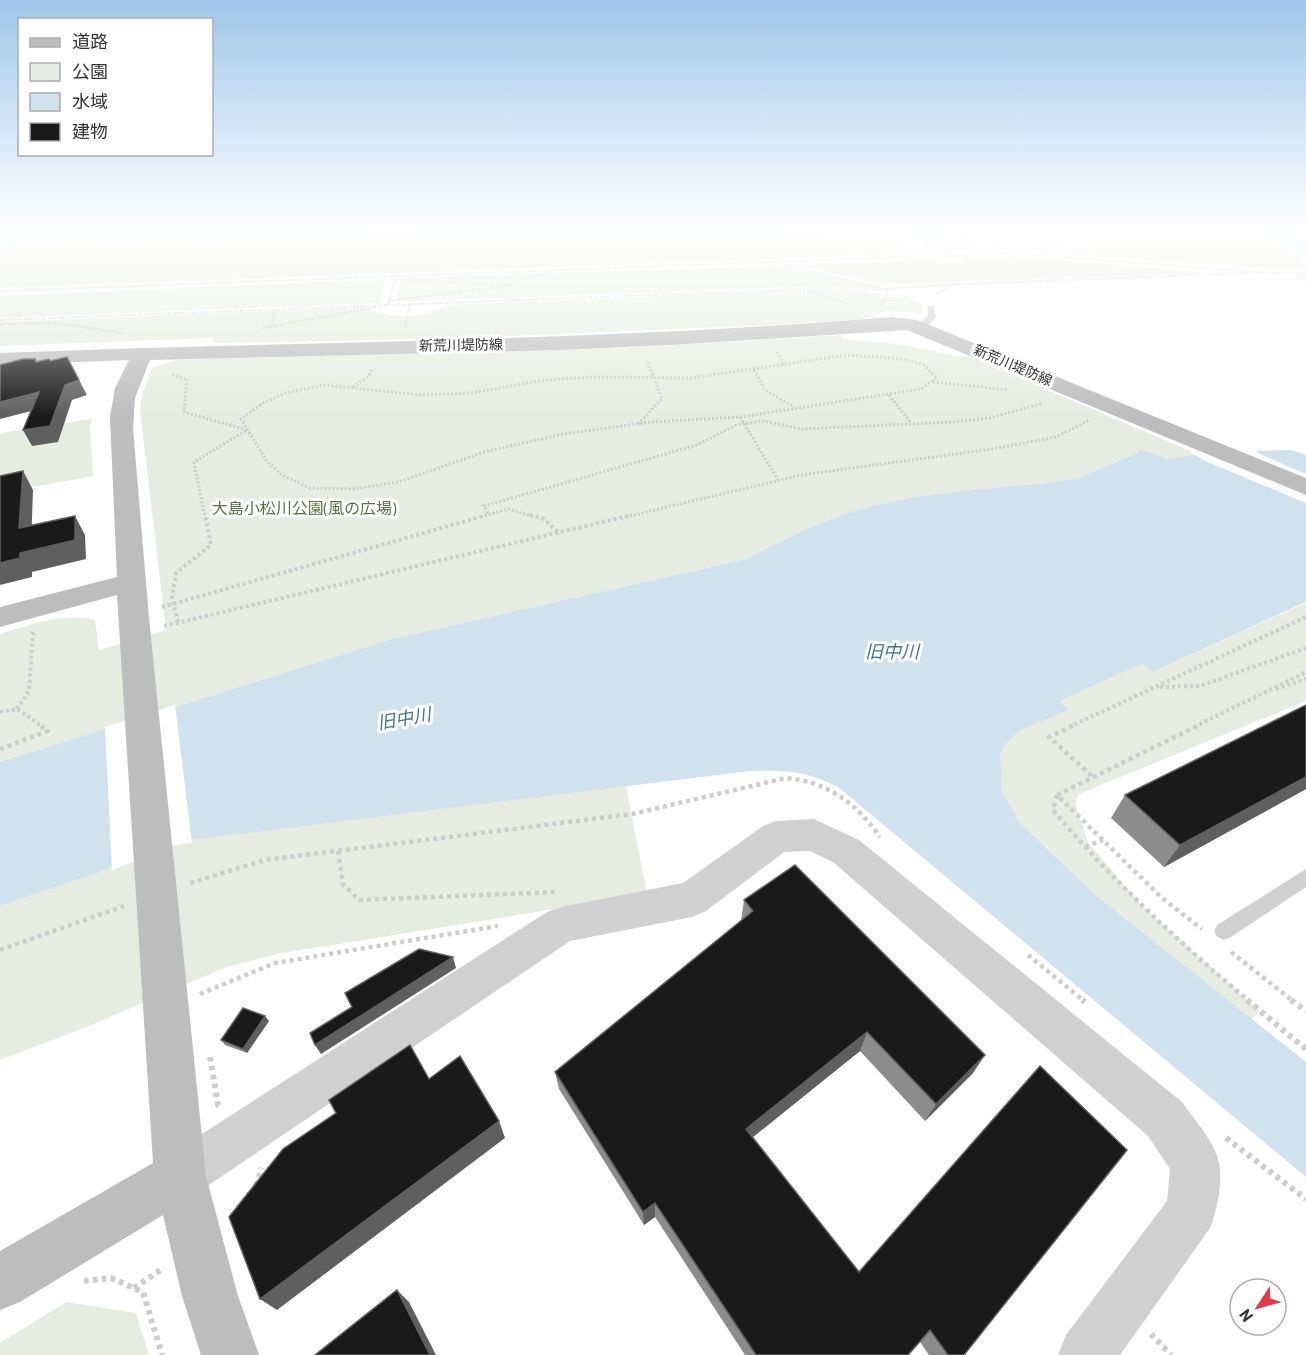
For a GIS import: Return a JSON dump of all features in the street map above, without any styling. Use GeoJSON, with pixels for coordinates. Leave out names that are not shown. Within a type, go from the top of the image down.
{"type":"FeatureCollection","features":[{"type":"Feature","properties":{"kind":"street","name":"新荒川堤防線"},"geometry":{"type":"LineString","coordinates":[[0,359],[137,343],[463,345],[818,329],[892,323],[926,317],[1116,408],[1306,487]]}},
{"type":"Feature","properties":{"kind":"street"},"geometry":{"type":"LineString","coordinates":[[137,343],[120,411],[131,582],[146,634],[167,998],[180,1176],[210,1296],[230,1355]]}},
{"type":"Feature","properties":{"kind":"street"},"geometry":{"type":"LineString","coordinates":[[0,617],[131,582]]}},
{"type":"Feature","properties":{"kind":"street"},"geometry":{"type":"LineString","coordinates":[[0,1282],[180,1176],[561,925],[692,899],[776,837],[814,835],[846,851],[1165,1119],[1195,1163],[1192,1210],[1086,1355]]}},
{"type":"Feature","properties":{"kind":"lane"},"geometry":{"type":"LineString","coordinates":[[1224,931],[1306,877]]}},
{"type":"Feature","properties":{"kind":"path"},"geometry":{"type":"LineString","coordinates":[[388,302],[391,291]]}},
{"type":"Feature","properties":{"kind":"path"},"geometry":{"type":"LineString","coordinates":[[0,322],[388,302],[467,291]]}},
{"type":"Feature","properties":{"kind":"path"},"geometry":{"type":"LineString","coordinates":[[260,329],[388,302],[739,291]]}},
{"type":"Feature","properties":{"kind":"path"},"geometry":{"type":"LineString","coordinates":[[808,291],[855,306]]}},
{"type":"Feature","properties":{"kind":"path"},"geometry":{"type":"LineString","coordinates":[[926,317],[931,300],[941,291]]}},
{"type":"Feature","properties":{"kind":"path"},"geometry":{"type":"LineString","coordinates":[[403,337],[410,303]]}},
{"type":"Feature","properties":{"kind":"path"},"geometry":{"type":"LineString","coordinates":[[269,333],[275,309]]}},
{"type":"Feature","properties":{"kind":"path"},"geometry":{"type":"LineString","coordinates":[[8,323],[12,320]]}},
{"type":"Feature","properties":{"kind":"path"},"geometry":{"type":"LineString","coordinates":[[0,322],[55,323],[137,343]]}},
{"type":"Feature","properties":{"kind":"path"},"geometry":{"type":"LineString","coordinates":[[637,425],[662,399],[653,379],[643,338]]}},
{"type":"Feature","properties":{"kind":"path"},"geometry":{"type":"LineString","coordinates":[[848,355],[903,359],[924,365],[937,378],[921,389],[890,394],[740,417],[691,418],[593,430],[504,446],[393,485],[346,491],[306,487],[283,478],[262,455],[241,419],[263,403],[286,393],[325,386],[420,395],[471,393],[545,380],[594,377],[691,378],[754,370],[798,361],[848,355]]}},
{"type":"Feature","properties":{"kind":"path"},"geometry":{"type":"LineString","coordinates":[[754,370],[765,390],[795,408]]}},
{"type":"Feature","properties":{"kind":"path"},"geometry":{"type":"LineString","coordinates":[[170,375],[187,379],[184,412],[247,430]]}},
{"type":"Feature","properties":{"kind":"path"},"geometry":{"type":"LineString","coordinates":[[890,394],[911,424]]}},
{"type":"Feature","properties":{"kind":"path"},"geometry":{"type":"LineString","coordinates":[[488,513],[484,506],[696,445],[736,425],[764,421],[801,429],[911,424],[990,417],[1044,402]]}},
{"type":"Feature","properties":{"kind":"path"},"geometry":{"type":"LineString","coordinates":[[146,634],[178,622],[560,534],[801,475],[992,449],[1056,437],[1116,408]]}},
{"type":"Feature","properties":{"kind":"path"},"geometry":{"type":"LineString","coordinates":[[740,417],[778,480]]}},
{"type":"Feature","properties":{"kind":"path"},"geometry":{"type":"LineString","coordinates":[[178,622],[173,604],[176,573],[211,545],[194,462],[247,430]]}},
{"type":"Feature","properties":{"kind":"path"},"geometry":{"type":"LineString","coordinates":[[156,609],[508,509],[544,519],[560,534]]}},
{"type":"Feature","properties":{"kind":"path"},"geometry":{"type":"LineString","coordinates":[[1093,777],[1049,737],[1306,617]]}},
{"type":"Feature","properties":{"kind":"path"},"geometry":{"type":"LineString","coordinates":[[1157,687],[1200,686],[1306,648]]}},
{"type":"Feature","properties":{"kind":"path"},"geometry":{"type":"LineString","coordinates":[[17,709],[29,691],[33,660]]}},
{"type":"Feature","properties":{"kind":"path"},"geometry":{"type":"LineString","coordinates":[[1306,672],[1057,795],[1053,810],[1142,906],[1306,1049]]}},
{"type":"Feature","properties":{"kind":"path"},"geometry":{"type":"LineString","coordinates":[[1259,695],[1306,679]]}},
{"type":"Feature","properties":{"kind":"path"},"geometry":{"type":"LineString","coordinates":[[0,712],[17,709],[48,731],[0,749]]}},
{"type":"Feature","properties":{"kind":"path"},"geometry":{"type":"LineString","coordinates":[[1057,795],[1101,838],[1085,847]]}},
{"type":"Feature","properties":{"kind":"path"},"geometry":{"type":"LineString","coordinates":[[566,892],[359,900],[343,884],[338,851],[632,814]]}},
{"type":"Feature","properties":{"kind":"path"},"geometry":{"type":"LineString","coordinates":[[167,998],[275,963],[506,924]]}},
{"type":"Feature","properties":{"kind":"path"},"geometry":{"type":"LineString","coordinates":[[74,1283],[111,1278],[143,1292],[162,1355]]}},
{"type":"Feature","properties":{"kind":"green space"},"geometry":{"type":"Polygon","coordinates":[[[108,291],[382,291],[379,303],[0,318],[0,296],[108,291]]]}},
{"type":"Feature","properties":{"kind":"green space"},"geometry":{"type":"Polygon","coordinates":[[[399,291],[682,291],[396,302],[399,291]]]}},
{"type":"Feature","properties":{"kind":"green space"},"geometry":{"type":"Polygon","coordinates":[[[765,291],[843,291],[874,292],[879,293],[881,298],[907,296],[923,305],[921,313],[886,311],[864,319],[772,325],[435,339],[217,343],[213,342],[213,338],[0,346],[0,322],[364,307],[385,314],[406,316],[428,313],[448,305],[765,291]]]}},
{"type":"Feature","properties":{"kind":"green space","name":"大島小松川公園(風の広場)"},"geometry":{"type":"Polygon","coordinates":[[[841,335],[843,339],[904,345],[961,357],[968,356],[1195,453],[1186,457],[1167,459],[1138,453],[1080,477],[1057,482],[953,492],[876,505],[811,527],[747,559],[392,639],[0,762],[0,634],[47,621],[83,618],[95,620],[99,650],[166,630],[140,411],[142,394],[152,368],[176,360],[643,347],[841,335]]]}},
{"type":"Feature","properties":{"kind":"green space"},"geometry":{"type":"Polygon","coordinates":[[[92,419],[90,427],[93,476],[0,493],[0,433],[92,419]]]}},
{"type":"Feature","properties":{"kind":"green space"},"geometry":{"type":"Polygon","coordinates":[[[1306,603],[1306,701],[1079,794],[1075,803],[1088,842],[1142,906],[1260,1011],[1251,1020],[1099,898],[1018,821],[1002,791],[1000,755],[1005,745],[1019,731],[1069,710],[1060,701],[1142,664],[1153,672],[1306,603]]]}},
{"type":"Feature","properties":{"kind":"green space"},"geometry":{"type":"Polygon","coordinates":[[[626,786],[647,894],[277,954],[224,968],[87,1027],[0,1060],[0,906],[92,875],[174,842],[626,786]]]}},
{"type":"Feature","properties":{"kind":"green space"},"geometry":{"type":"Polygon","coordinates":[[[66,1302],[136,1313],[149,1355],[0,1355],[0,1343],[66,1302]]]}},
{"type":"Feature","properties":{"kind":"water","name":"旧中川"},"geometry":{"type":"Polygon","coordinates":[[[1138,450],[1167,459],[1210,452],[1291,450],[1306,455],[1306,602],[1153,672],[1142,664],[1060,701],[1069,710],[1019,731],[1005,745],[1000,755],[1002,791],[1018,821],[1099,898],[1306,1062],[1306,1177],[838,787],[805,775],[785,771],[750,771],[174,842],[92,875],[0,906],[0,762],[392,639],[747,559],[811,527],[876,505],[953,492],[1057,482],[1080,477],[1138,453],[1138,450]]]}},
{"type":"Feature","properties":{"kind":"pier"},"geometry":{"type":"Polygon","coordinates":[[[1251,448],[1306,474],[1306,503],[1205,461],[1190,452],[1251,448]]]}},
{"type":"Feature","properties":{"kind":"pier"},"geometry":{"type":"Polygon","coordinates":[[[175,705],[192,843],[175,845],[112,870],[105,727],[175,705]]]}},
{"type":"Feature","properties":{"kind":"building"},"geometry":{"type":"Polygon","coordinates":[[[67,357],[79,380],[65,385],[50,426],[23,430],[39,392],[0,402],[0,365],[23,359],[35,359],[36,362],[67,357]]]}},
{"type":"Feature","properties":{"kind":"building"},"geometry":{"type":"Polygon","coordinates":[[[23,471],[19,528],[75,516],[75,540],[20,553],[20,558],[0,563],[0,476],[23,471]]]}},
{"type":"Feature","properties":{"kind":"building"},"geometry":{"type":"Polygon","coordinates":[[[1306,705],[1306,777],[1180,845],[1125,795],[1306,705]]]}},
{"type":"Feature","properties":{"kind":"building"},"geometry":{"type":"Polygon","coordinates":[[[795,865],[985,1055],[936,1104],[867,1032],[746,1129],[859,1272],[1040,1066],[1127,1150],[964,1355],[948,1355],[930,1330],[908,1355],[756,1355],[655,1203],[643,1212],[555,1072],[753,911],[744,900],[795,865]]]}},
{"type":"Feature","properties":{"kind":"building"},"geometry":{"type":"Polygon","coordinates":[[[419,949],[453,957],[315,1045],[310,1033],[352,1007],[345,993],[419,949]]]}},
{"type":"Feature","properties":{"kind":"building"},"geometry":{"type":"Polygon","coordinates":[[[243,1008],[265,1016],[243,1049],[221,1040],[243,1008]]]}},
{"type":"Feature","properties":{"kind":"building"},"geometry":{"type":"Polygon","coordinates":[[[410,1045],[429,1079],[460,1056],[499,1121],[260,1299],[229,1217],[283,1149],[336,1113],[329,1100],[410,1045]]]}},
{"type":"Feature","properties":{"kind":"building"},"geometry":{"type":"Polygon","coordinates":[[[397,1290],[430,1355],[315,1355],[397,1290]]]}}]}
